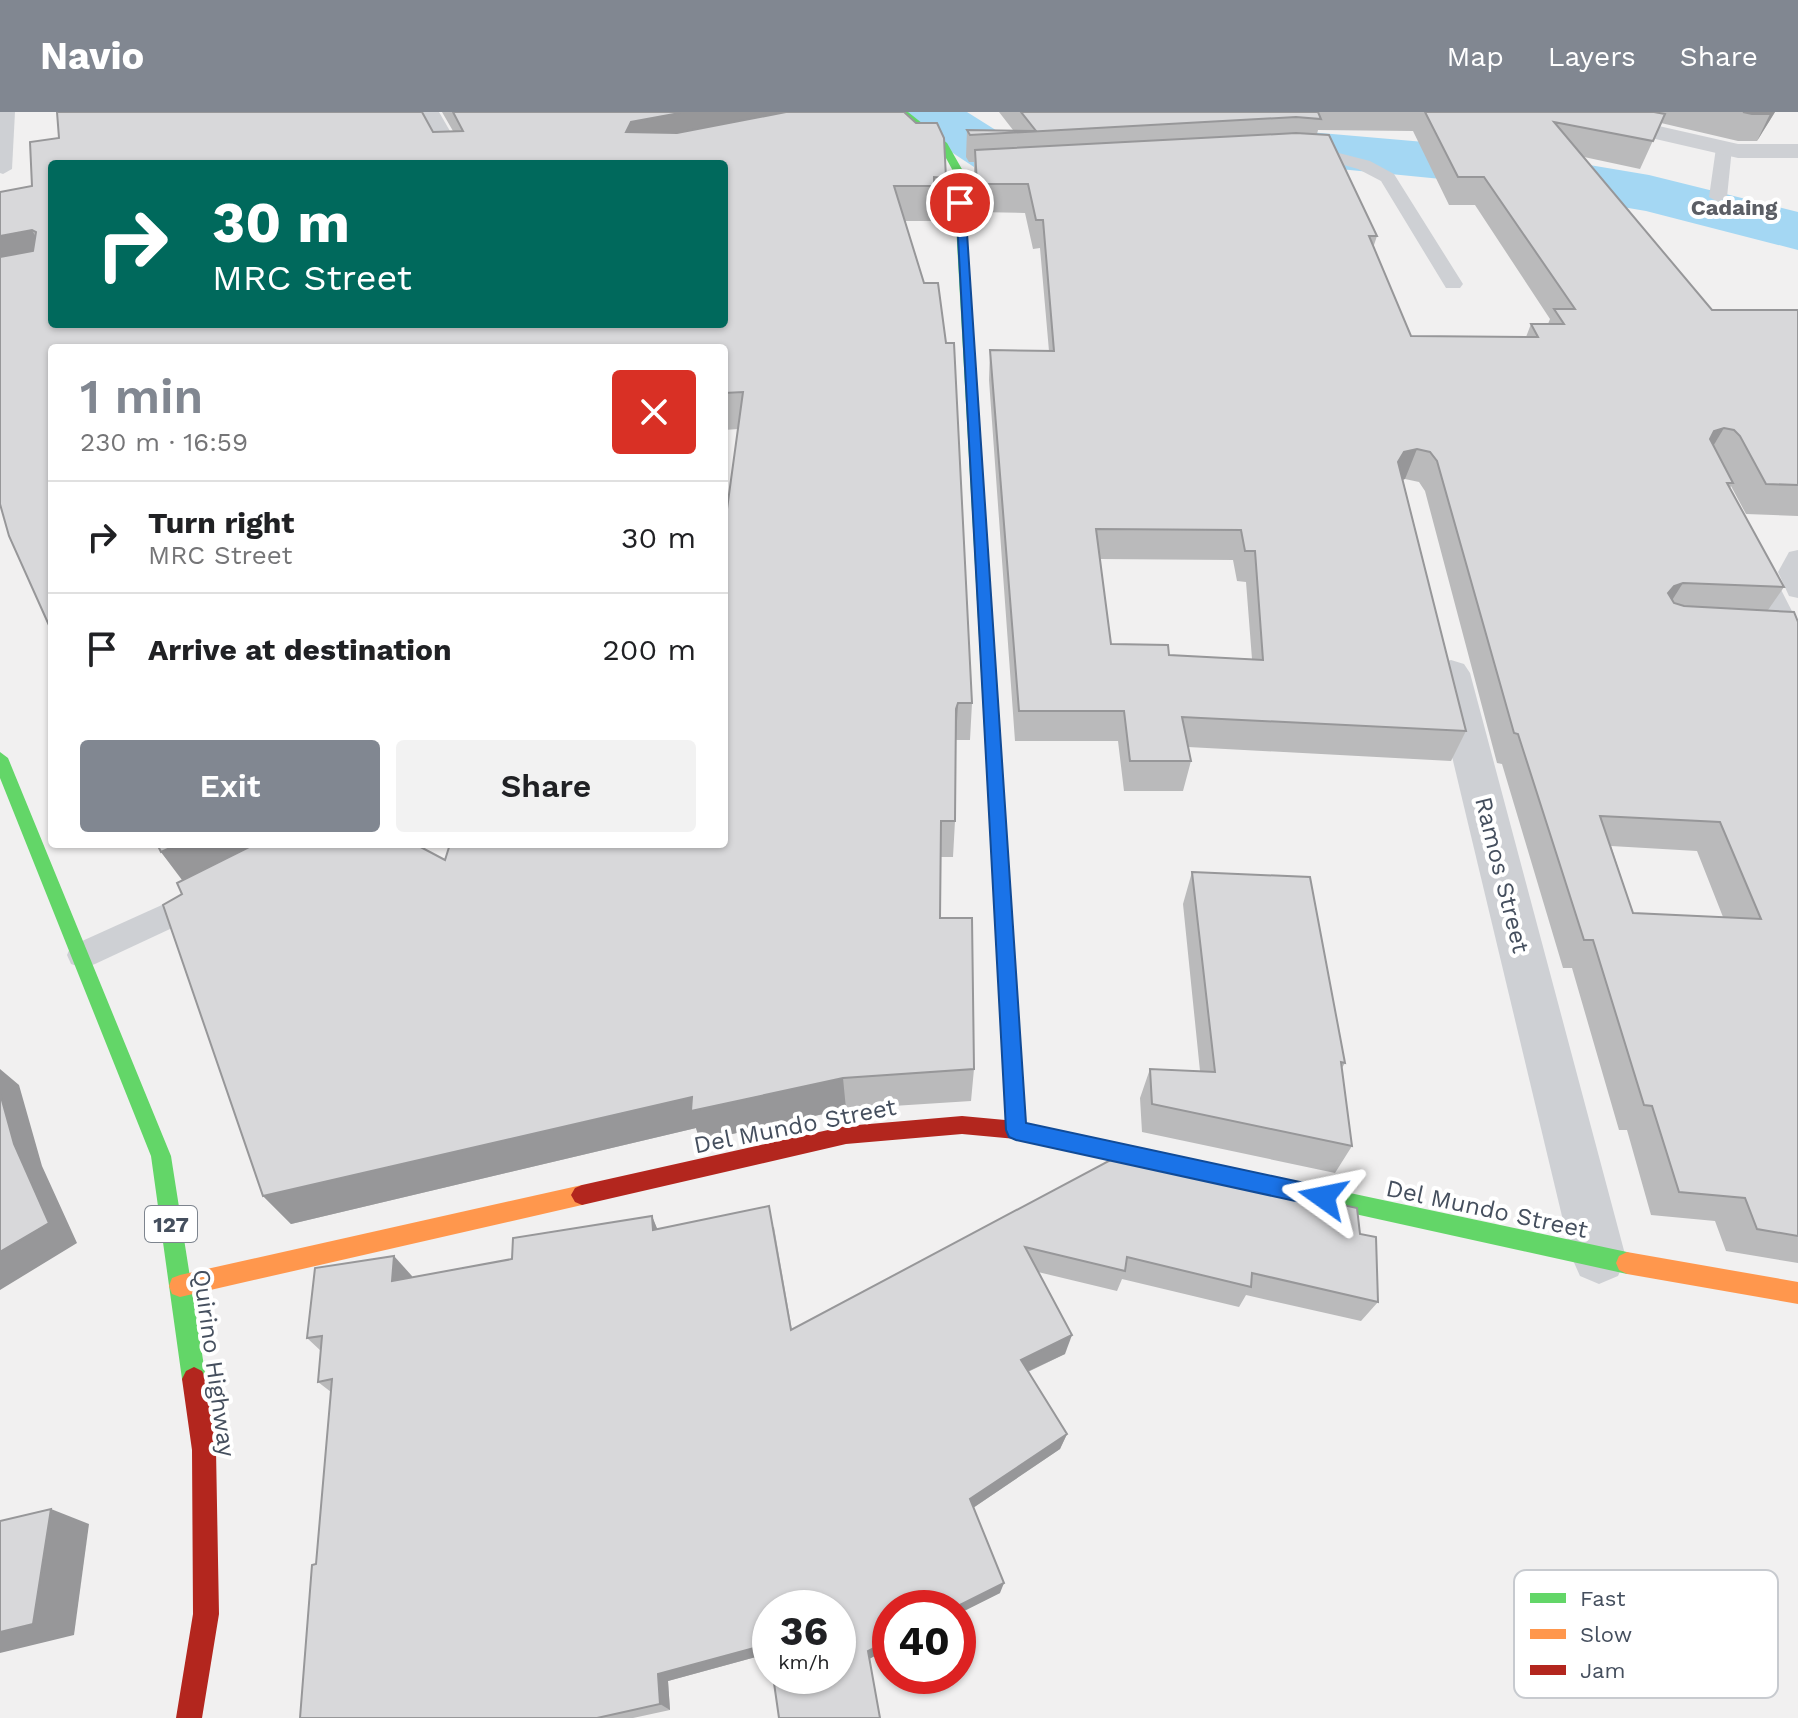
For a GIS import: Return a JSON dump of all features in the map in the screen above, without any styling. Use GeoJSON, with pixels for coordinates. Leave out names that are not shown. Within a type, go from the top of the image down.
{"type":"FeatureCollection","features":[{"type":"Feature","properties":{"kind":"street"},"geometry":{"type":"LineString","coordinates":[[428,112],[455,160]]}},
{"type":"Feature","properties":{"kind":"street"},"geometry":{"type":"LineString","coordinates":[[1568,112],[1753,153],[1798,151]]}},
{"type":"Feature","properties":{"kind":"street"},"geometry":{"type":"LineString","coordinates":[[901,114],[944,143],[955,157],[958,171],[1016,1130]]}},
{"type":"Feature","properties":{"kind":"street","name":"Ramos Street"},"geometry":{"type":"LineString","coordinates":[[1440,630],[1599,1258]]}},
{"type":"Feature","properties":{"kind":"street","name":"Quirino Highway"},"geometry":{"type":"LineString","coordinates":[[0,758],[83,955],[114,1045],[161,1156],[204,1450],[206,1614],[189,1718]]}},
{"type":"Feature","properties":{"kind":"street","name":"Del Mundo Street"},"geometry":{"type":"LineString","coordinates":[[180,1286],[846,1135],[962,1125],[1016,1130],[1599,1258],[1798,1293]]}},
{"type":"Feature","properties":{"kind":"lane"},"geometry":{"type":"LineString","coordinates":[[3,169],[3,134],[7,112]]}},
{"type":"Feature","properties":{"kind":"lane"},"geometry":{"type":"LineString","coordinates":[[1718,197],[1724,148]]}},
{"type":"Feature","properties":{"kind":"lane"},"geometry":{"type":"LineString","coordinates":[[1274,153],[1327,155],[1364,165],[1388,178],[1453,284]]}},
{"type":"Feature","properties":{"kind":"lane"},"geometry":{"type":"LineString","coordinates":[[958,171],[981,170]]}},
{"type":"Feature","properties":{"kind":"lane"},"geometry":{"type":"LineString","coordinates":[[1741,536],[1795,637]]}},
{"type":"Feature","properties":{"kind":"lane"},"geometry":{"type":"LineString","coordinates":[[1798,558],[1791,572],[1798,590]]}},
{"type":"Feature","properties":{"kind":"lane"},"geometry":{"type":"LineString","coordinates":[[1742,629],[1795,637]]}},
{"type":"Feature","properties":{"kind":"lane"},"geometry":{"type":"LineString","coordinates":[[83,955],[226,889]]}},
{"type":"Feature","properties":{"kind":"building"},"geometry":{"type":"Polygon","coordinates":[[[57,112],[422,112],[433,132],[463,131],[453,112],[685,112],[631,122],[626,132],[677,133],[786,112],[904,112],[916,123],[937,123],[944,138],[946,178],[934,177],[934,186],[894,186],[924,283],[938,283],[946,343],[954,343],[972,703],[958,703],[956,709],[955,821],[941,821],[940,918],[972,918],[974,1069],[843,1078],[691,1111],[692,1097],[263,1196],[163,905],[182,894],[177,883],[247,848],[422,848],[445,860],[449,848],[728,848],[728,502],[743,392],[728,393],[728,344],[48,344],[48,623],[9,536],[0,504],[0,257],[33,251],[36,232],[32,230],[0,236],[0,192],[32,186],[30,142],[59,138],[57,112]]]}},
{"type":"Feature","properties":{"kind":"building"},"geometry":{"type":"Polygon","coordinates":[[[1021,112],[1318,112],[1321,119],[1296,117],[970,135],[967,130],[1036,131],[1021,112]]]}},
{"type":"Feature","properties":{"kind":"building"},"geometry":{"type":"Polygon","coordinates":[[[1425,112],[1665,114],[1653,141],[1554,122],[1712,310],[1798,310],[1798,485],[1766,484],[1734,430],[1724,428],[1714,431],[1710,439],[1733,483],[1727,483],[1784,587],[1683,583],[1674,586],[1668,593],[1674,603],[1684,606],[1794,612],[1798,622],[1798,1236],[1757,1229],[1745,1198],[1679,1192],[1652,1106],[1644,1105],[1593,940],[1584,940],[1518,734],[1514,733],[1437,461],[1430,452],[1417,449],[1404,452],[1398,462],[1466,731],[1182,717],[1191,761],[1130,761],[1124,711],[1019,711],[990,350],[1054,351],[1043,220],[1036,220],[1028,184],[977,184],[975,150],[1296,133],[1329,135],[1377,236],[1369,236],[1411,336],[1538,337],[1531,324],[1564,324],[1554,309],[1575,309],[1484,177],[1458,177],[1425,112]],[[1096,529],[1111,644],[1168,645],[1169,655],[1263,660],[1255,551],[1245,551],[1241,530],[1096,529]],[[1600,816],[1633,913],[1761,919],[1720,822],[1600,816]]]}},
{"type":"Feature","properties":{"kind":"building"},"geometry":{"type":"Polygon","coordinates":[[[1743,112],[1772,112],[1752,114],[1743,112]]]}},
{"type":"Feature","properties":{"kind":"building"},"geometry":{"type":"Polygon","coordinates":[[[1192,872],[1310,877],[1345,1063],[1341,1062],[1352,1146],[1152,1104],[1150,1069],[1215,1072],[1192,872]]]}},
{"type":"Feature","properties":{"kind":"building"},"geometry":{"type":"Polygon","coordinates":[[[0,1093],[14,1144],[49,1223],[0,1252],[0,1093]]]}},
{"type":"Feature","properties":{"kind":"building"},"geometry":{"type":"Polygon","coordinates":[[[1118,1156],[1357,1208],[1360,1234],[1376,1237],[1378,1302],[1252,1273],[1251,1287],[1127,1257],[1125,1271],[1025,1247],[1072,1335],[1021,1360],[1067,1434],[970,1499],[1004,1583],[976,1597],[976,1590],[872,1590],[872,1649],[868,1651],[872,1694],[876,1694],[880,1718],[779,1718],[776,1694],[856,1694],[856,1590],[752,1590],[752,1649],[658,1674],[660,1704],[597,1718],[300,1718],[312,1565],[316,1564],[332,1379],[318,1382],[322,1336],[307,1338],[315,1268],[394,1256],[392,1281],[512,1259],[513,1238],[652,1216],[653,1230],[769,1206],[791,1330],[1118,1156]]]}},
{"type":"Feature","properties":{"kind":"building"},"geometry":{"type":"Polygon","coordinates":[[[51,1509],[33,1624],[0,1632],[0,1521],[51,1509]]]}},
{"type":"Feature","properties":{"kind":"waterway"},"geometry":{"type":"LineString","coordinates":[[929,112],[995,155],[1048,161],[1309,149],[1482,165],[1649,193],[1798,231]]}},
{"type":"Feature","properties":{"kind":"traffic: fast"},"geometry":{"type":"LineString","coordinates":[[904,113],[944,145],[958,171],[992,727]]}},
{"type":"Feature","properties":{"kind":"traffic: fast"},"geometry":{"type":"LineString","coordinates":[[0,758],[161,1156],[194,1379]]}},
{"type":"Feature","properties":{"kind":"traffic: fast"},"geometry":{"type":"LineString","coordinates":[[1101,1149],[1627,1263]]}},
{"type":"Feature","properties":{"kind":"traffic: slow"},"geometry":{"type":"LineString","coordinates":[[992,727],[1016,1130]]}},
{"type":"Feature","properties":{"kind":"traffic: slow"},"geometry":{"type":"LineString","coordinates":[[180,1286],[582,1195]]}},
{"type":"Feature","properties":{"kind":"traffic: slow"},"geometry":{"type":"LineString","coordinates":[[1627,1263],[1798,1293]]}},
{"type":"Feature","properties":{"kind":"traffic: jam"},"geometry":{"type":"LineString","coordinates":[[582,1195],[846,1135],[962,1125],[1016,1130],[1101,1149]]}},
{"type":"Feature","properties":{"kind":"traffic: jam"},"geometry":{"type":"LineString","coordinates":[[189,1718],[206,1614],[204,1450],[194,1379]]}},
{"type":"Feature","properties":{"kind":"district","name":"Cadaing"},"geometry":{"type":"Point","coordinates":[1734,207]}},
{"type":"Feature","properties":{"kind":"route"},"geometry":{"type":"LineString","coordinates":[[960,203],[1016,1130],[1323,1197]]}}]}
